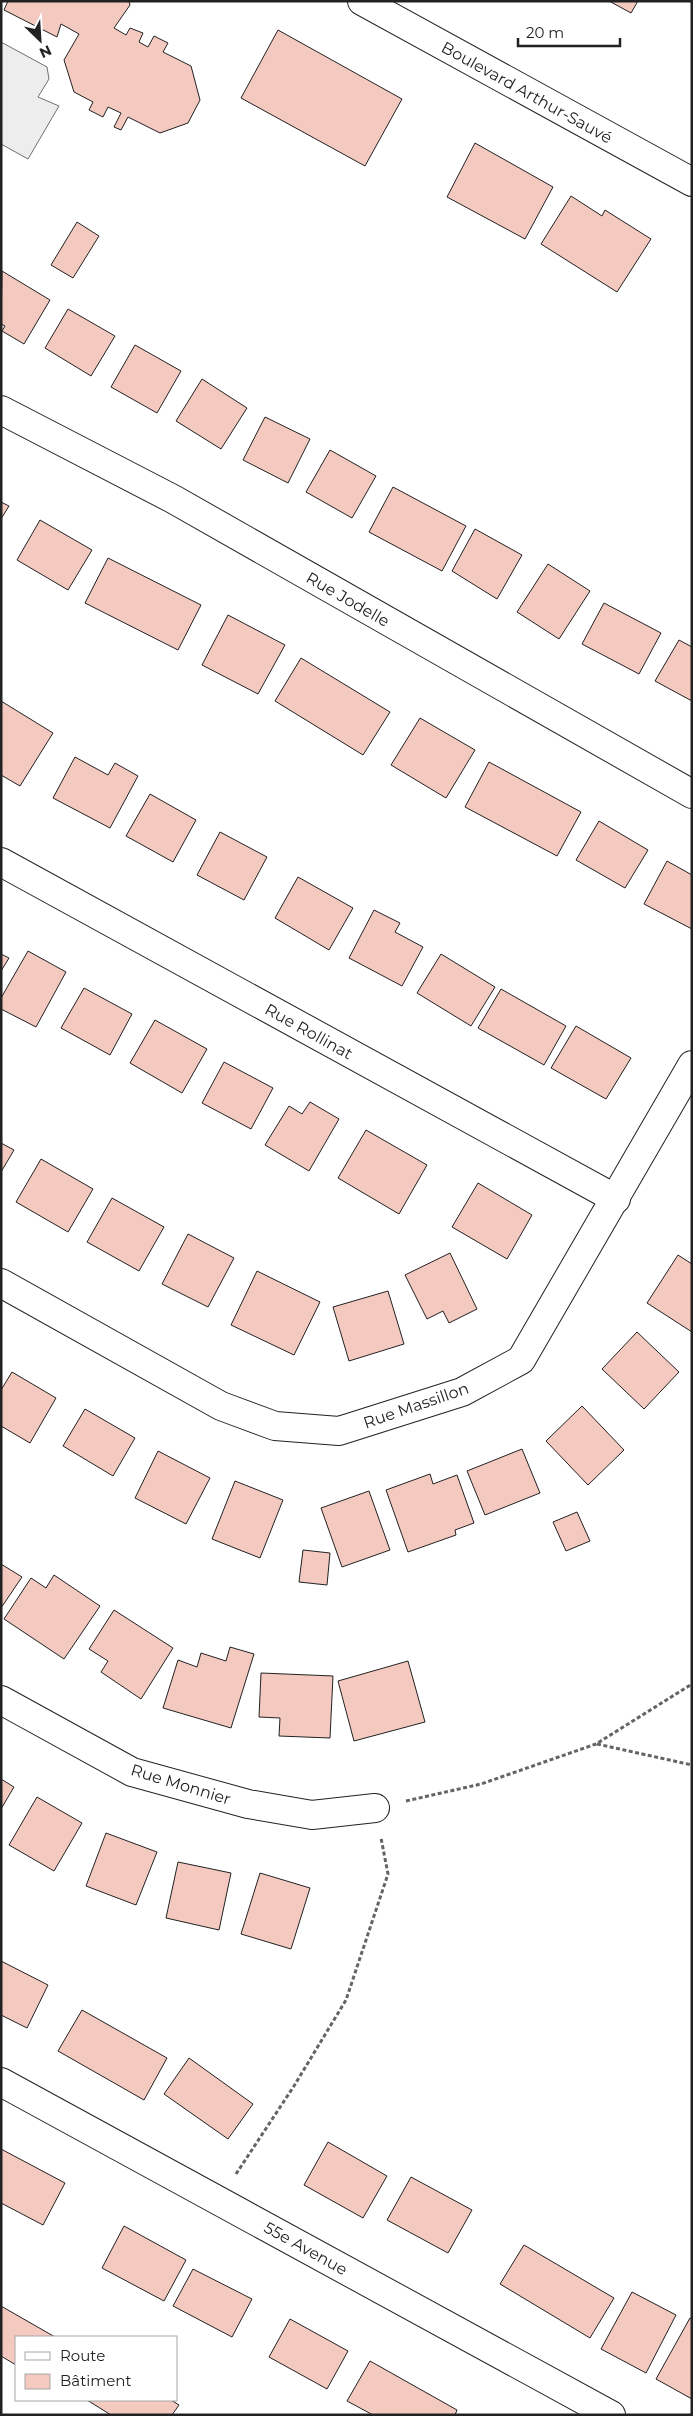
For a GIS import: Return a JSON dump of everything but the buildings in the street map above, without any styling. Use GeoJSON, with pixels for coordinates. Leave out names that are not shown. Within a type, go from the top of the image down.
{"type":"FeatureCollection","features":[{"type":"Feature","properties":{"kind":"street","name":"Boulevard Arthur-Sauvé"},"geometry":{"type":"LineString","coordinates":[[362,1],[692,182]]}},
{"type":"Feature","properties":{"kind":"street","name":"Rue Jodelle"},"geometry":{"type":"LineString","coordinates":[[1,410],[173,499],[692,794]]}},
{"type":"Feature","properties":{"kind":"street","name":"Rue Rollinat"},"geometry":{"type":"LineString","coordinates":[[1,862],[616,1199]]}},
{"type":"Feature","properties":{"kind":"street","name":"Rue Massillon"},"geometry":{"type":"LineString","coordinates":[[1,1283],[220,1406],[275,1426],[338,1431],[462,1392],[521,1360],[692,1065]]}},
{"type":"Feature","properties":{"kind":"street","name":"Rue Monnier"},"geometry":{"type":"LineString","coordinates":[[1,1700],[132,1772],[248,1804],[312,1815],[375,1808]]}},
{"type":"Feature","properties":{"kind":"street","name":"55e Avenue"},"geometry":{"type":"LineString","coordinates":[[1,2082],[611,2415]]}},
{"type":"Feature","properties":{"kind":"path"},"geometry":{"type":"LineString","coordinates":[[219,2200],[294,2086],[346,2000],[388,1874],[375,1808],[481,1784],[596,1744],[692,1684]]}},
{"type":"Feature","properties":{"kind":"path"},"geometry":{"type":"LineString","coordinates":[[596,1744],[692,1765]]}},
{"type":"Feature","properties":{"kind":"shaded area"},"geometry":{"type":"Polygon","coordinates":[[[1,42],[47,67],[49,79],[38,97],[59,106],[28,159],[1,144],[1,42]]]}}]}
